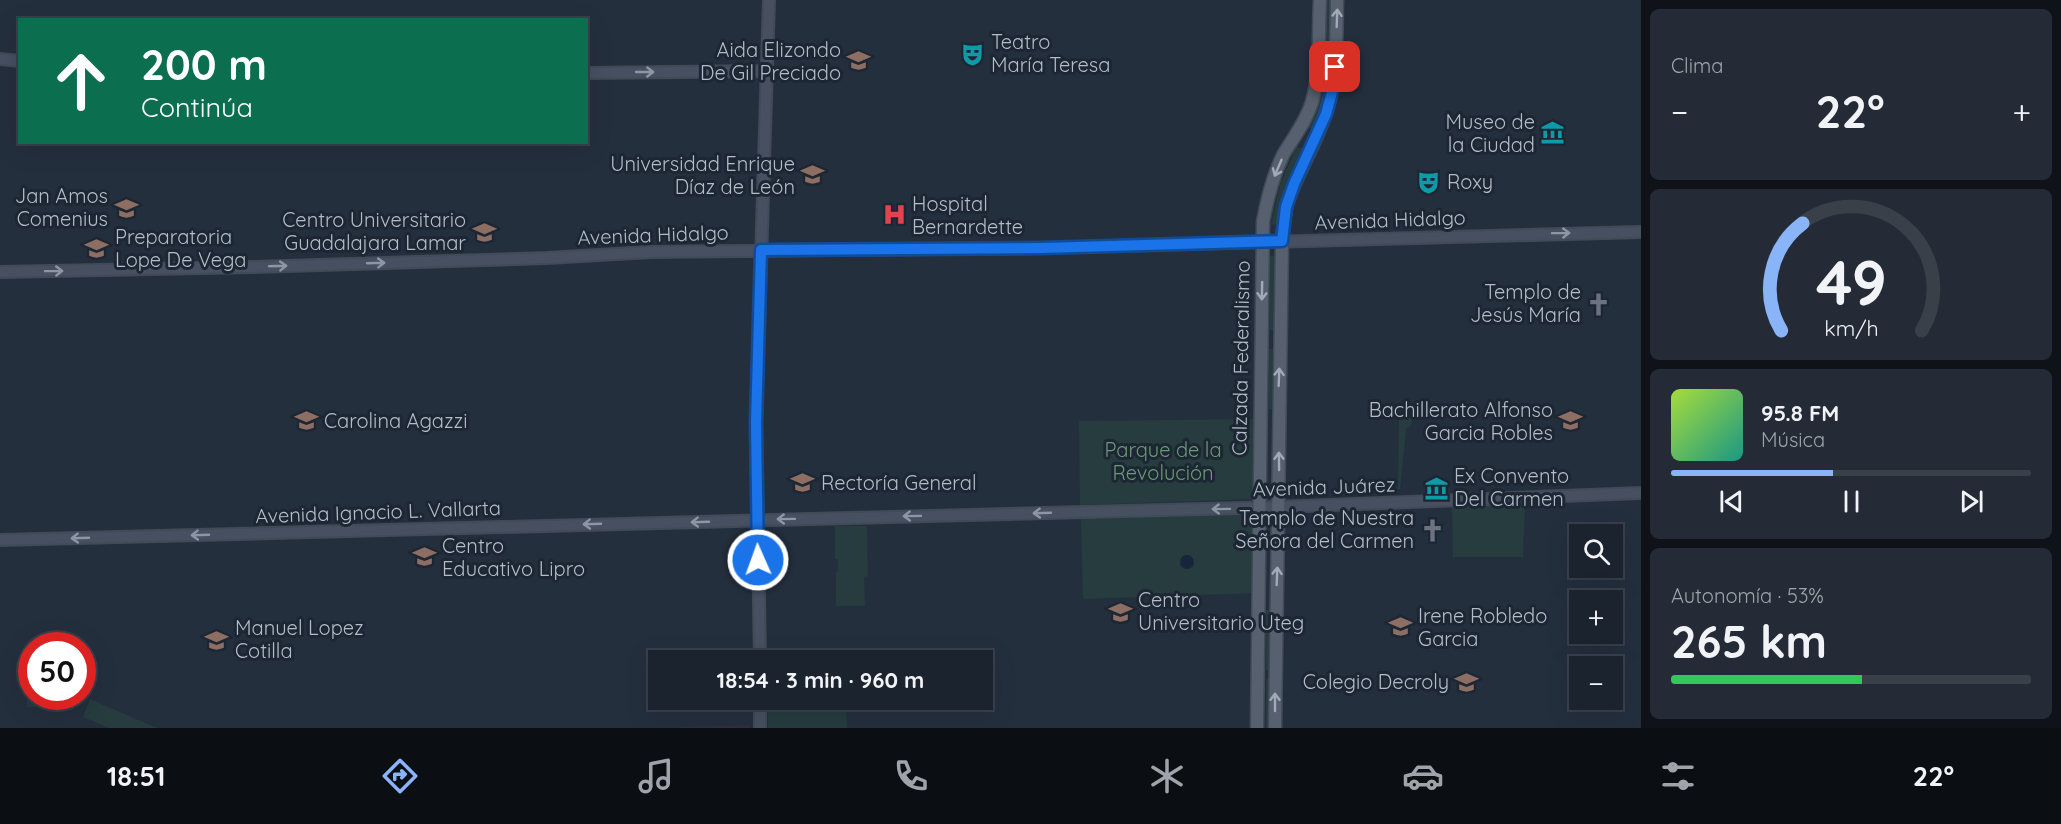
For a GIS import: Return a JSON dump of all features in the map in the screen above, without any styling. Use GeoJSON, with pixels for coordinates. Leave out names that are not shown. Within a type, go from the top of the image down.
{"type":"FeatureCollection","features":[{"type":"Feature","properties":{"kind":"main road"},"geometry":{"type":"LineString","coordinates":[[760,650],[757,520],[758,353],[769,0]]}},
{"type":"Feature","properties":{"kind":"main road","name":"Calzada Federalismo"},"geometry":{"type":"LineString","coordinates":[[1257,728],[1262,242],[1266,204],[1273,180],[1311,103],[1317,67],[1320,0]]}},
{"type":"Feature","properties":{"kind":"main road","name":"Calzada Federalismo"},"geometry":{"type":"LineString","coordinates":[[1275,728],[1282,241],[1289,200],[1326,114],[1332,92],[1337,0]]}},
{"type":"Feature","properties":{"kind":"main road"},"geometry":{"type":"LineString","coordinates":[[0,59],[18,61]]}},
{"type":"Feature","properties":{"kind":"main road"},"geometry":{"type":"LineString","coordinates":[[588,73],[766,71]]}},
{"type":"Feature","properties":{"kind":"main road","name":"Avenida Hidalgo"},"geometry":{"type":"LineString","coordinates":[[0,272],[547,258],[651,252],[1042,248],[1641,232]]}},
{"type":"Feature","properties":{"kind":"main road","name":"Avenida Juárez"},"geometry":{"type":"LineString","coordinates":[[757,520],[1258,508],[1641,493]]}},
{"type":"Feature","properties":{"kind":"main road","name":"Avenida Ignacio L. Vallarta"},"geometry":{"type":"LineString","coordinates":[[0,540],[757,520]]}},
{"type":"Feature","properties":{"kind":"main road"},"geometry":{"type":"LineString","coordinates":[[760,710],[760,728]]}},
{"type":"Feature","properties":{"kind":"shaded area"},"geometry":{"type":"Polygon","coordinates":[[[750,725],[750,728],[681,728],[681,727],[750,725]]]}},
{"type":"Feature","properties":{"kind":"green space"},"geometry":{"type":"Polygon","coordinates":[[[1327,0],[1334,0],[1332,55],[1324,55],[1327,0]]]}},
{"type":"Feature","properties":{"kind":"green space"},"geometry":{"type":"Polygon","coordinates":[[[1323,76],[1331,76],[1317,128],[1308,128],[1318,103],[1323,76]]]}},
{"type":"Feature","properties":{"kind":"green space"},"geometry":{"type":"Polygon","coordinates":[[[1296,148],[1306,148],[1279,224],[1271,225],[1280,185],[1296,148]]]}},
{"type":"Feature","properties":{"kind":"green space"},"geometry":{"type":"Polygon","coordinates":[[[1270,256],[1278,256],[1278,330],[1270,330],[1270,256]]]}},
{"type":"Feature","properties":{"kind":"green space"},"geometry":{"type":"Polygon","coordinates":[[[1269,349],[1277,349],[1277,409],[1269,409],[1269,349]]]}},
{"type":"Feature","properties":{"kind":"green space"},"geometry":{"type":"Polygon","coordinates":[[[1399,417],[1412,417],[1411,425],[1406,429],[1400,489],[1398,489],[1399,417]]]}},
{"type":"Feature","properties":{"kind":"green space","name":"Parque de la Revolución"},"geometry":{"type":"Polygon","coordinates":[[[1257,419],[1257,499],[1080,505],[1079,421],[1257,419]]]}},
{"type":"Feature","properties":{"kind":"green space"},"geometry":{"type":"Polygon","coordinates":[[[1525,504],[1523,557],[1453,557],[1452,507],[1525,504]]]}},
{"type":"Feature","properties":{"kind":"green space","name":"Parque de la Revolución"},"geometry":{"type":"Polygon","coordinates":[[[1257,514],[1256,593],[1083,599],[1081,519],[1257,514]]]}},
{"type":"Feature","properties":{"kind":"green space"},"geometry":{"type":"Polygon","coordinates":[[[835,526],[867,526],[868,576],[864,577],[865,606],[836,606],[838,559],[835,559],[835,526]]]}},
{"type":"Feature","properties":{"kind":"green space"},"geometry":{"type":"Polygon","coordinates":[[[1266,610],[1275,610],[1274,670],[1266,670],[1266,610]]]}},
{"type":"Feature","properties":{"kind":"green space"},"geometry":{"type":"Polygon","coordinates":[[[1266,679],[1274,679],[1274,728],[1266,728],[1266,679]]]}},
{"type":"Feature","properties":{"kind":"green space"},"geometry":{"type":"Polygon","coordinates":[[[96,702],[158,728],[110,728],[83,717],[86,710],[96,710],[96,702]]]}},
{"type":"Feature","properties":{"kind":"green space"},"geometry":{"type":"Polygon","coordinates":[[[767,710],[846,710],[847,728],[768,728],[767,710]]]}},
{"type":"Feature","properties":{"kind":"water"},"geometry":{"type":"Polygon","coordinates":[[[1184,555],[1190,555],[1194,562],[1190,569],[1184,569],[1180,565],[1180,559],[1184,555]]]}},
{"type":"Feature","properties":{"kind":"place","name":"Teatro María Teresa"},"geometry":{"type":"Point","coordinates":[973,54]}},
{"type":"Feature","properties":{"kind":"place","name":"Aida Elizondo De Gil Preciado"},"geometry":{"type":"Point","coordinates":[859,61]}},
{"type":"Feature","properties":{"kind":"place","name":"Museo de la Ciudad"},"geometry":{"type":"Point","coordinates":[1553,133]}},
{"type":"Feature","properties":{"kind":"place","name":"Universidad Enrique Díaz de León"},"geometry":{"type":"Point","coordinates":[813,175]}},
{"type":"Feature","properties":{"kind":"place","name":"Roxy"},"geometry":{"type":"Point","coordinates":[1429,182]}},
{"type":"Feature","properties":{"kind":"place","name":"Jan Amos Comenius"},"geometry":{"type":"Point","coordinates":[126,208]}},
{"type":"Feature","properties":{"kind":"place","name":"Hospital Bernardette"},"geometry":{"type":"Point","coordinates":[894,215]}},
{"type":"Feature","properties":{"kind":"place","name":"Centro Universitario Guadalajara Lamar"},"geometry":{"type":"Point","coordinates":[484,232]}},
{"type":"Feature","properties":{"kind":"place","name":"Preparatoria Lope De Vega"},"geometry":{"type":"Point","coordinates":[97,248]}},
{"type":"Feature","properties":{"kind":"place","name":"Templo de Jesús María"},"geometry":{"type":"Point","coordinates":[1599,304]}},
{"type":"Feature","properties":{"kind":"place","name":"Carolina Agazzi"},"geometry":{"type":"Point","coordinates":[306,421]}},
{"type":"Feature","properties":{"kind":"place","name":"Bachillerato Alfonso Garcia Robles"},"geometry":{"type":"Point","coordinates":[1571,421]}},
{"type":"Feature","properties":{"kind":"place","name":"Rectoría General"},"geometry":{"type":"Point","coordinates":[803,483]}},
{"type":"Feature","properties":{"kind":"place","name":"Ex Convento Del Carmen"},"geometry":{"type":"Point","coordinates":[1436,488]}},
{"type":"Feature","properties":{"kind":"place","name":"Templo de Nuestra Señora del Carmen"},"geometry":{"type":"Point","coordinates":[1432,530]}},
{"type":"Feature","properties":{"kind":"place","name":"Centro Educativo Lipro"},"geometry":{"type":"Point","coordinates":[424,557]}},
{"type":"Feature","properties":{"kind":"place","name":"Centro Universitario Uteg"},"geometry":{"type":"Point","coordinates":[1120,612]}},
{"type":"Feature","properties":{"kind":"place","name":"Irene Robledo Garcia"},"geometry":{"type":"Point","coordinates":[1400,627]}},
{"type":"Feature","properties":{"kind":"place","name":"Manuel Lopez Cotilla"},"geometry":{"type":"Point","coordinates":[217,640]}},
{"type":"Feature","properties":{"kind":"place","name":"Colegio Decroly"},"geometry":{"type":"Point","coordinates":[1467,682]}},
{"type":"Feature","properties":{"kind":"route"},"geometry":{"type":"LineString","coordinates":[[758,560],[756,423],[761,250],[1042,248],[1282,241],[1286,207],[1326,114],[1335,67]]}}]}
